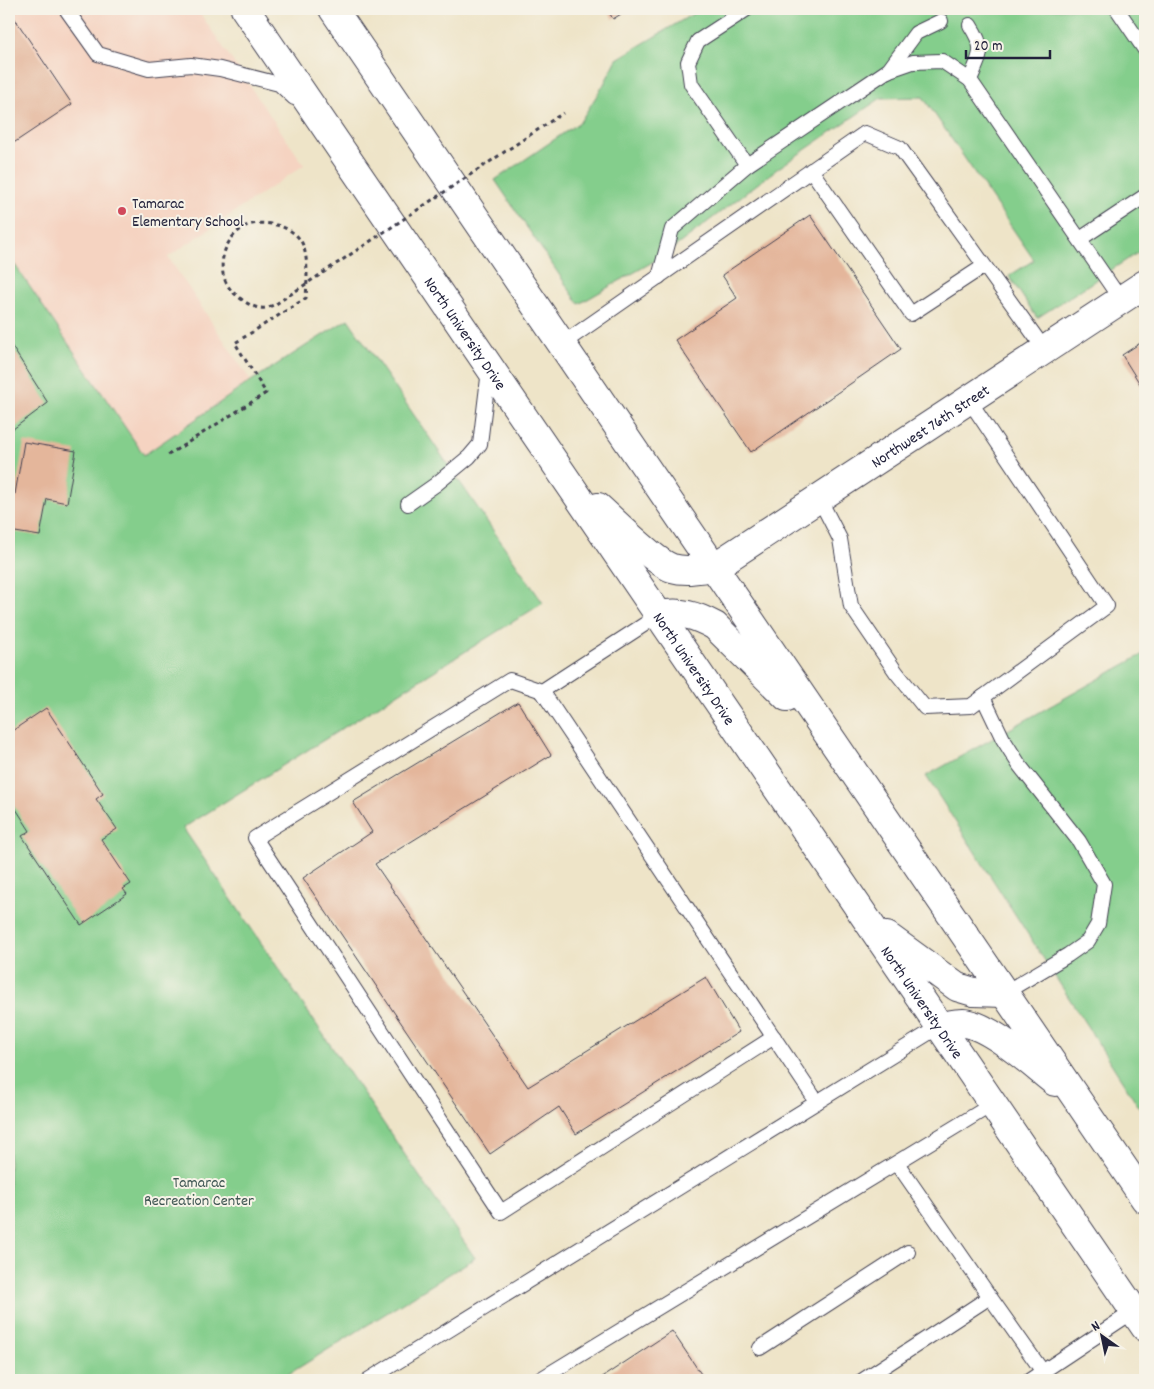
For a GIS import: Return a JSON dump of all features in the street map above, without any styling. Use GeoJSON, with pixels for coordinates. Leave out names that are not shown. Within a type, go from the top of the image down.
{"type":"FeatureCollection","features":[{"type":"Feature","properties":{"kind":"main road","name":"North University Drive"},"geometry":{"type":"LineString","coordinates":[[245,9],[1140,1319]]}},
{"type":"Feature","properties":{"kind":"main road"},"geometry":{"type":"LineString","coordinates":[[333,9],[1145,1199]]}},
{"type":"Feature","properties":{"kind":"main road","name":"Northwest 76th Street"},"geometry":{"type":"LineString","coordinates":[[714,567],[1145,284]]}},
{"type":"Feature","properties":{"kind":"main road"},"geometry":{"type":"LineString","coordinates":[[568,482],[657,559],[672,568],[692,571],[714,567]]}},
{"type":"Feature","properties":{"kind":"main road"},"geometry":{"type":"LineString","coordinates":[[660,615],[686,613],[702,618],[714,626],[833,742]]}},
{"type":"Feature","properties":{"kind":"main road"},"geometry":{"type":"LineString","coordinates":[[868,922],[958,987],[974,992],[1004,992]]}},
{"type":"Feature","properties":{"kind":"main road"},"geometry":{"type":"LineString","coordinates":[[940,1026],[964,1023],[977,1026],[994,1034],[1076,1098]]}},
{"type":"Feature","properties":{"kind":"lane"},"geometry":{"type":"LineString","coordinates":[[66,9],[98,54],[149,69],[191,65],[220,69],[279,84],[324,124]]}},
{"type":"Feature","properties":{"kind":"lane"},"geometry":{"type":"LineString","coordinates":[[747,9],[698,41],[688,62],[692,84],[747,165]]}},
{"type":"Feature","properties":{"kind":"lane"},"geometry":{"type":"LineString","coordinates":[[1117,9],[1145,50]]}},
{"type":"Feature","properties":{"kind":"lane"},"geometry":{"type":"LineString","coordinates":[[887,72],[916,33],[941,21]]}},
{"type":"Feature","properties":{"kind":"lane"},"geometry":{"type":"LineString","coordinates":[[970,25],[980,42],[980,56],[970,80]]}},
{"type":"Feature","properties":{"kind":"lane"},"geometry":{"type":"LineString","coordinates":[[658,277],[672,229],[747,165],[887,72],[913,62],[942,61],[970,80],[1121,300]]}},
{"type":"Feature","properties":{"kind":"lane"},"geometry":{"type":"LineString","coordinates":[[562,344],[865,133],[900,148],[1045,350]]}},
{"type":"Feature","properties":{"kind":"lane"},"geometry":{"type":"LineString","coordinates":[[811,170],[911,314],[984,266]]}},
{"type":"Feature","properties":{"kind":"lane"},"geometry":{"type":"LineString","coordinates":[[1080,239],[1145,196]]}},
{"type":"Feature","properties":{"kind":"lane"},"geometry":{"type":"LineString","coordinates":[[408,504],[469,457],[480,444],[489,366]]}},
{"type":"Feature","properties":{"kind":"lane"},"geometry":{"type":"LineString","coordinates":[[819,498],[840,539],[851,606],[896,672],[925,708],[971,706],[1107,606],[969,400]]}},
{"type":"Feature","properties":{"kind":"lane"},"geometry":{"type":"LineString","coordinates":[[542,691],[660,615]]}},
{"type":"Feature","properties":{"kind":"lane"},"geometry":{"type":"LineString","coordinates":[[774,1037],[501,1212],[255,838],[510,680],[542,691],[774,1037],[817,1102]]}},
{"type":"Feature","properties":{"kind":"lane"},"geometry":{"type":"LineString","coordinates":[[983,697],[1003,739],[1020,766],[1079,841],[1104,884],[1098,924],[1088,941],[1068,955],[1004,992]]}},
{"type":"Feature","properties":{"kind":"lane"},"geometry":{"type":"LineString","coordinates":[[368,1380],[940,1026]]}},
{"type":"Feature","properties":{"kind":"lane"},"geometry":{"type":"LineString","coordinates":[[539,1380],[993,1104]]}},
{"type":"Feature","properties":{"kind":"lane"},"geometry":{"type":"LineString","coordinates":[[897,1163],[1043,1372]]}},
{"type":"Feature","properties":{"kind":"lane"},"geometry":{"type":"LineString","coordinates":[[760,1348],[908,1252]]}},
{"type":"Feature","properties":{"kind":"lane"},"geometry":{"type":"LineString","coordinates":[[862,1380],[990,1297]]}},
{"type":"Feature","properties":{"kind":"lane"},"geometry":{"type":"LineString","coordinates":[[1030,1380],[1140,1319]]}},
{"type":"Feature","properties":{"kind":"path"},"geometry":{"type":"LineString","coordinates":[[168,455],[266,393],[235,343],[306,298],[307,265],[301,241],[286,228],[266,222],[246,226],[231,238],[222,257],[223,277],[233,292],[244,301],[261,308],[276,304],[563,113]]}},
{"type":"Feature","properties":{"kind":"shaded area","name":"Tamarac Elementary School"},"geometry":{"type":"Polygon","coordinates":[[[9,9],[197,9],[304,165],[168,257],[251,381],[144,455],[15,265],[9,269],[9,9]]]}},
{"type":"Feature","properties":{"kind":"green space"},"geometry":{"type":"Polygon","coordinates":[[[701,9],[1145,9],[1145,248],[1037,318],[1009,276],[1034,260],[923,97],[881,98],[777,169],[663,256],[579,304],[495,180],[580,122],[617,59],[701,9]]]}},
{"type":"Feature","properties":{"kind":"green space","name":"Tamarac Recreation Center"},"geometry":{"type":"Polygon","coordinates":[[[15,265],[144,455],[251,381],[348,319],[543,603],[183,828],[475,1258],[279,1380],[9,1380],[9,269],[15,265]]]}},
{"type":"Feature","properties":{"kind":"green space"},"geometry":{"type":"Polygon","coordinates":[[[1145,653],[1145,1116],[926,776],[1145,653]]]}},
{"type":"Feature","properties":{"kind":"building"},"geometry":{"type":"Polygon","coordinates":[[[607,9],[629,9],[613,19],[607,9]]]}},
{"type":"Feature","properties":{"kind":"building"},"geometry":{"type":"Polygon","coordinates":[[[9,10],[72,104],[9,146],[9,10]]]}},
{"type":"Feature","properties":{"kind":"building"},"geometry":{"type":"Polygon","coordinates":[[[810,215],[901,349],[751,452],[675,340],[737,298],[722,275],[810,215]]]}},
{"type":"Feature","properties":{"kind":"building"},"geometry":{"type":"Polygon","coordinates":[[[1145,340],[1145,392],[1122,355],[1145,340]]]}},
{"type":"Feature","properties":{"kind":"building"},"geometry":{"type":"Polygon","coordinates":[[[9,342],[48,403],[9,432],[9,342]]]}},
{"type":"Feature","properties":{"kind":"building"},"geometry":{"type":"Polygon","coordinates":[[[24,442],[76,451],[67,503],[47,499],[40,536],[9,531],[9,493],[15,494],[24,442]]]}},
{"type":"Feature","properties":{"kind":"building"},"geometry":{"type":"Polygon","coordinates":[[[518,702],[551,755],[375,864],[528,1087],[706,977],[739,1032],[576,1134],[559,1107],[490,1154],[303,878],[372,832],[353,802],[518,702]]]}},
{"type":"Feature","properties":{"kind":"building"},"geometry":{"type":"Polygon","coordinates":[[[46,708],[103,794],[96,799],[117,829],[101,839],[131,884],[123,889],[127,894],[81,925],[22,836],[30,831],[9,798],[9,733],[46,708]]]}},
{"type":"Feature","properties":{"kind":"building"},"geometry":{"type":"Polygon","coordinates":[[[672,1331],[705,1380],[598,1380],[672,1331]]]}},
{"type":"Feature","properties":{"kind":"place","name":"Tamarac Elementary School"},"geometry":{"type":"Point","coordinates":[122,211]}}]}
